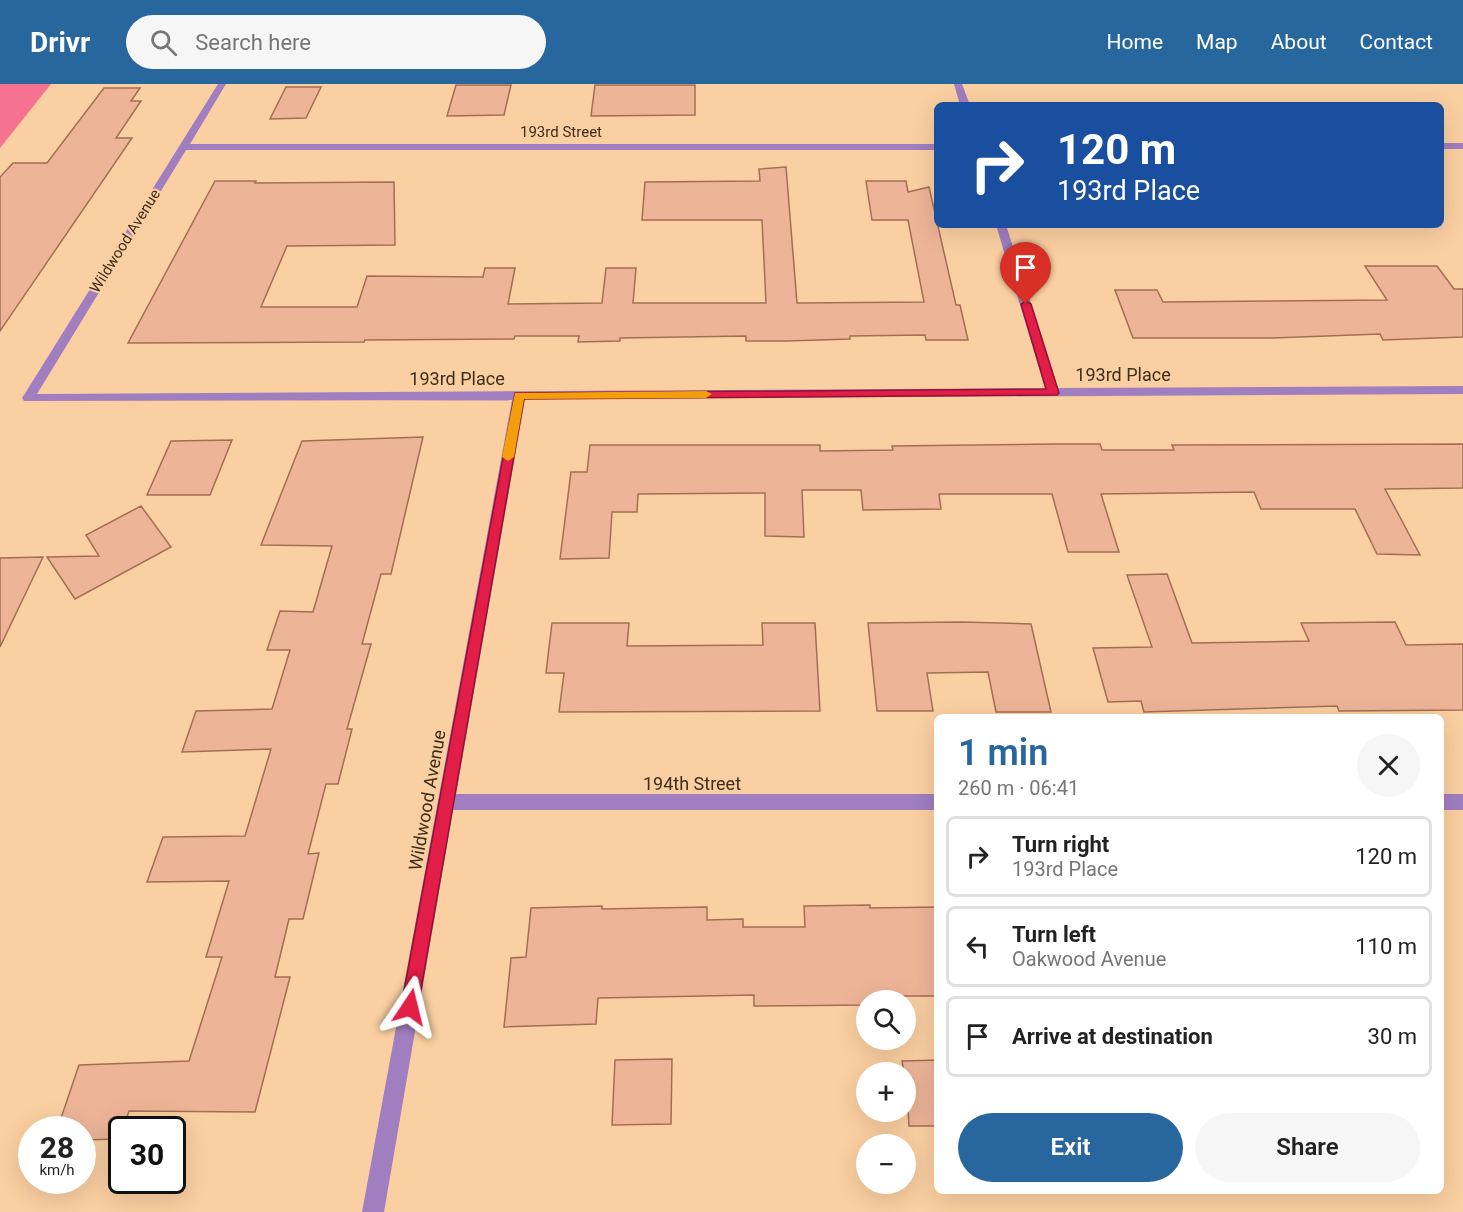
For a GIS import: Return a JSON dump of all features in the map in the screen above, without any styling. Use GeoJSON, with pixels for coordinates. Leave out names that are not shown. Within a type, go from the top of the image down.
{"type":"FeatureCollection","features":[{"type":"Feature","properties":{"kind":"street","name":"Wildwood Avenue"},"geometry":{"type":"LineString","coordinates":[[28,399],[222,84]]}},
{"type":"Feature","properties":{"kind":"street"},"geometry":{"type":"LineString","coordinates":[[958,84],[964,102]]}},
{"type":"Feature","properties":{"kind":"street"},"geometry":{"type":"LineString","coordinates":[[1444,146],[1463,146]]}},
{"type":"Feature","properties":{"kind":"street","name":"193rd Street"},"geometry":{"type":"LineString","coordinates":[[184,147],[934,147]]}},
{"type":"Feature","properties":{"kind":"street"},"geometry":{"type":"LineString","coordinates":[[1002,228],[1053,393]]}},
{"type":"Feature","properties":{"kind":"street","name":"193rd Place"},"geometry":{"type":"LineString","coordinates":[[28,399],[1463,390]]}},
{"type":"Feature","properties":{"kind":"street","name":"Wildwood Avenue"},"geometry":{"type":"LineString","coordinates":[[373,1212],[519,396]]}},
{"type":"Feature","properties":{"kind":"street","name":"194th Street"},"geometry":{"type":"LineString","coordinates":[[446,802],[934,802]]}},
{"type":"Feature","properties":{"kind":"street"},"geometry":{"type":"LineString","coordinates":[[1444,802],[1463,802]]}},
{"type":"Feature","properties":{"kind":"shaded area"},"geometry":{"type":"Polygon","coordinates":[[[0,84],[51,84],[0,148],[0,84]]]}},
{"type":"Feature","properties":{"kind":"building"},"geometry":{"type":"Polygon","coordinates":[[[456,85],[511,85],[504,115],[447,116],[456,85]]]}},
{"type":"Feature","properties":{"kind":"building"},"geometry":{"type":"Polygon","coordinates":[[[595,85],[695,85],[695,115],[591,116],[595,85]]]}},
{"type":"Feature","properties":{"kind":"building"},"geometry":{"type":"Polygon","coordinates":[[[286,87],[321,87],[306,118],[270,119],[286,87]]]}},
{"type":"Feature","properties":{"kind":"building"},"geometry":{"type":"Polygon","coordinates":[[[104,88],[140,88],[131,101],[141,101],[116,138],[132,138],[0,331],[0,177],[13,163],[47,163],[104,88]]]}},
{"type":"Feature","properties":{"kind":"building"},"geometry":{"type":"Polygon","coordinates":[[[786,167],[797,303],[924,302],[908,220],[872,220],[866,181],[906,181],[908,192],[929,187],[934,209],[934,228],[938,228],[956,305],[960,305],[968,340],[926,340],[925,335],[850,336],[850,339],[787,341],[746,341],[746,336],[620,338],[620,341],[578,342],[579,336],[515,336],[514,339],[365,340],[364,342],[128,343],[215,181],[394,182],[395,245],[287,246],[261,307],[357,307],[367,276],[483,277],[485,268],[515,268],[508,304],[602,303],[606,268],[636,268],[633,303],[766,303],[762,220],[642,220],[645,182],[760,181],[759,169],[786,167]]]}},
{"type":"Feature","properties":{"kind":"building"},"geometry":{"type":"Polygon","coordinates":[[[1365,266],[1437,266],[1454,289],[1463,289],[1463,337],[1383,340],[1380,334],[1273,338],[1133,338],[1115,290],[1157,290],[1163,302],[1387,300],[1365,266]]]}},
{"type":"Feature","properties":{"kind":"building"},"geometry":{"type":"Polygon","coordinates":[[[423,437],[391,574],[381,574],[362,644],[371,644],[347,729],[352,729],[338,784],[326,784],[308,854],[319,853],[303,919],[289,919],[275,977],[290,977],[255,1112],[129,1111],[127,1116],[108,1116],[108,1139],[96,1140],[96,1116],[62,1116],[79,1065],[189,1061],[222,957],[206,957],[229,881],[147,882],[163,837],[245,836],[271,749],[182,752],[196,711],[272,709],[290,650],[267,650],[280,611],[313,612],[332,546],[261,545],[302,441],[423,437]]]}},
{"type":"Feature","properties":{"kind":"building"},"geometry":{"type":"Polygon","coordinates":[[[232,440],[210,495],[147,495],[171,441],[232,440]]]}},
{"type":"Feature","properties":{"kind":"building"},"geometry":{"type":"Polygon","coordinates":[[[1100,444],[1102,450],[1174,450],[1172,445],[1463,444],[1463,488],[1385,489],[1420,555],[1377,554],[1355,509],[1261,509],[1254,492],[1101,494],[1119,552],[1068,552],[1052,494],[939,494],[941,509],[863,510],[861,490],[802,490],[804,537],[765,536],[765,493],[638,494],[637,512],[612,512],[609,558],[560,559],[571,472],[587,472],[590,445],[820,445],[820,451],[893,450],[892,446],[1100,444]]]}},
{"type":"Feature","properties":{"kind":"building"},"geometry":{"type":"Polygon","coordinates":[[[141,506],[171,547],[75,599],[47,557],[99,556],[86,535],[141,506]]]}},
{"type":"Feature","properties":{"kind":"building"},"geometry":{"type":"Polygon","coordinates":[[[43,557],[0,647],[0,558],[43,557]]]}},
{"type":"Feature","properties":{"kind":"building"},"geometry":{"type":"Polygon","coordinates":[[[1167,574],[1192,643],[1309,641],[1301,623],[1395,622],[1406,645],[1463,644],[1463,710],[1339,711],[1337,706],[1144,712],[1141,701],[1108,702],[1093,648],[1152,647],[1127,575],[1167,574]]]}},
{"type":"Feature","properties":{"kind":"building"},"geometry":{"type":"Polygon","coordinates":[[[552,623],[629,623],[627,646],[763,645],[762,623],[815,623],[820,711],[559,712],[564,673],[546,673],[552,623]]]}},
{"type":"Feature","properties":{"kind":"building"},"geometry":{"type":"Polygon","coordinates":[[[868,623],[1031,624],[1051,712],[996,712],[988,672],[927,673],[933,711],[877,711],[868,623]]]}},
{"type":"Feature","properties":{"kind":"building"},"geometry":{"type":"Polygon","coordinates":[[[804,906],[934,907],[934,996],[916,996],[916,990],[856,990],[856,1005],[754,1006],[754,995],[598,998],[596,1024],[504,1027],[511,958],[526,957],[531,908],[707,907],[707,920],[743,919],[743,927],[805,927],[804,906]]]}},
{"type":"Feature","properties":{"kind":"building"},"geometry":{"type":"Polygon","coordinates":[[[672,1059],[671,1124],[612,1125],[615,1060],[672,1059]]]}},
{"type":"Feature","properties":{"kind":"building"},"geometry":{"type":"Polygon","coordinates":[[[934,1060],[934,1126],[909,1126],[909,1122],[916,1122],[916,1062],[902,1062],[934,1060]]]}},
{"type":"Feature","properties":{"kind":"slow traffic"},"geometry":{"type":"LineString","coordinates":[[508,457],[519,396],[706,394]]}},
{"type":"Feature","properties":{"kind":"route"},"geometry":{"type":"LineString","coordinates":[[410,1007],[519,396],[1053,393],[1026,304]]}}]}
